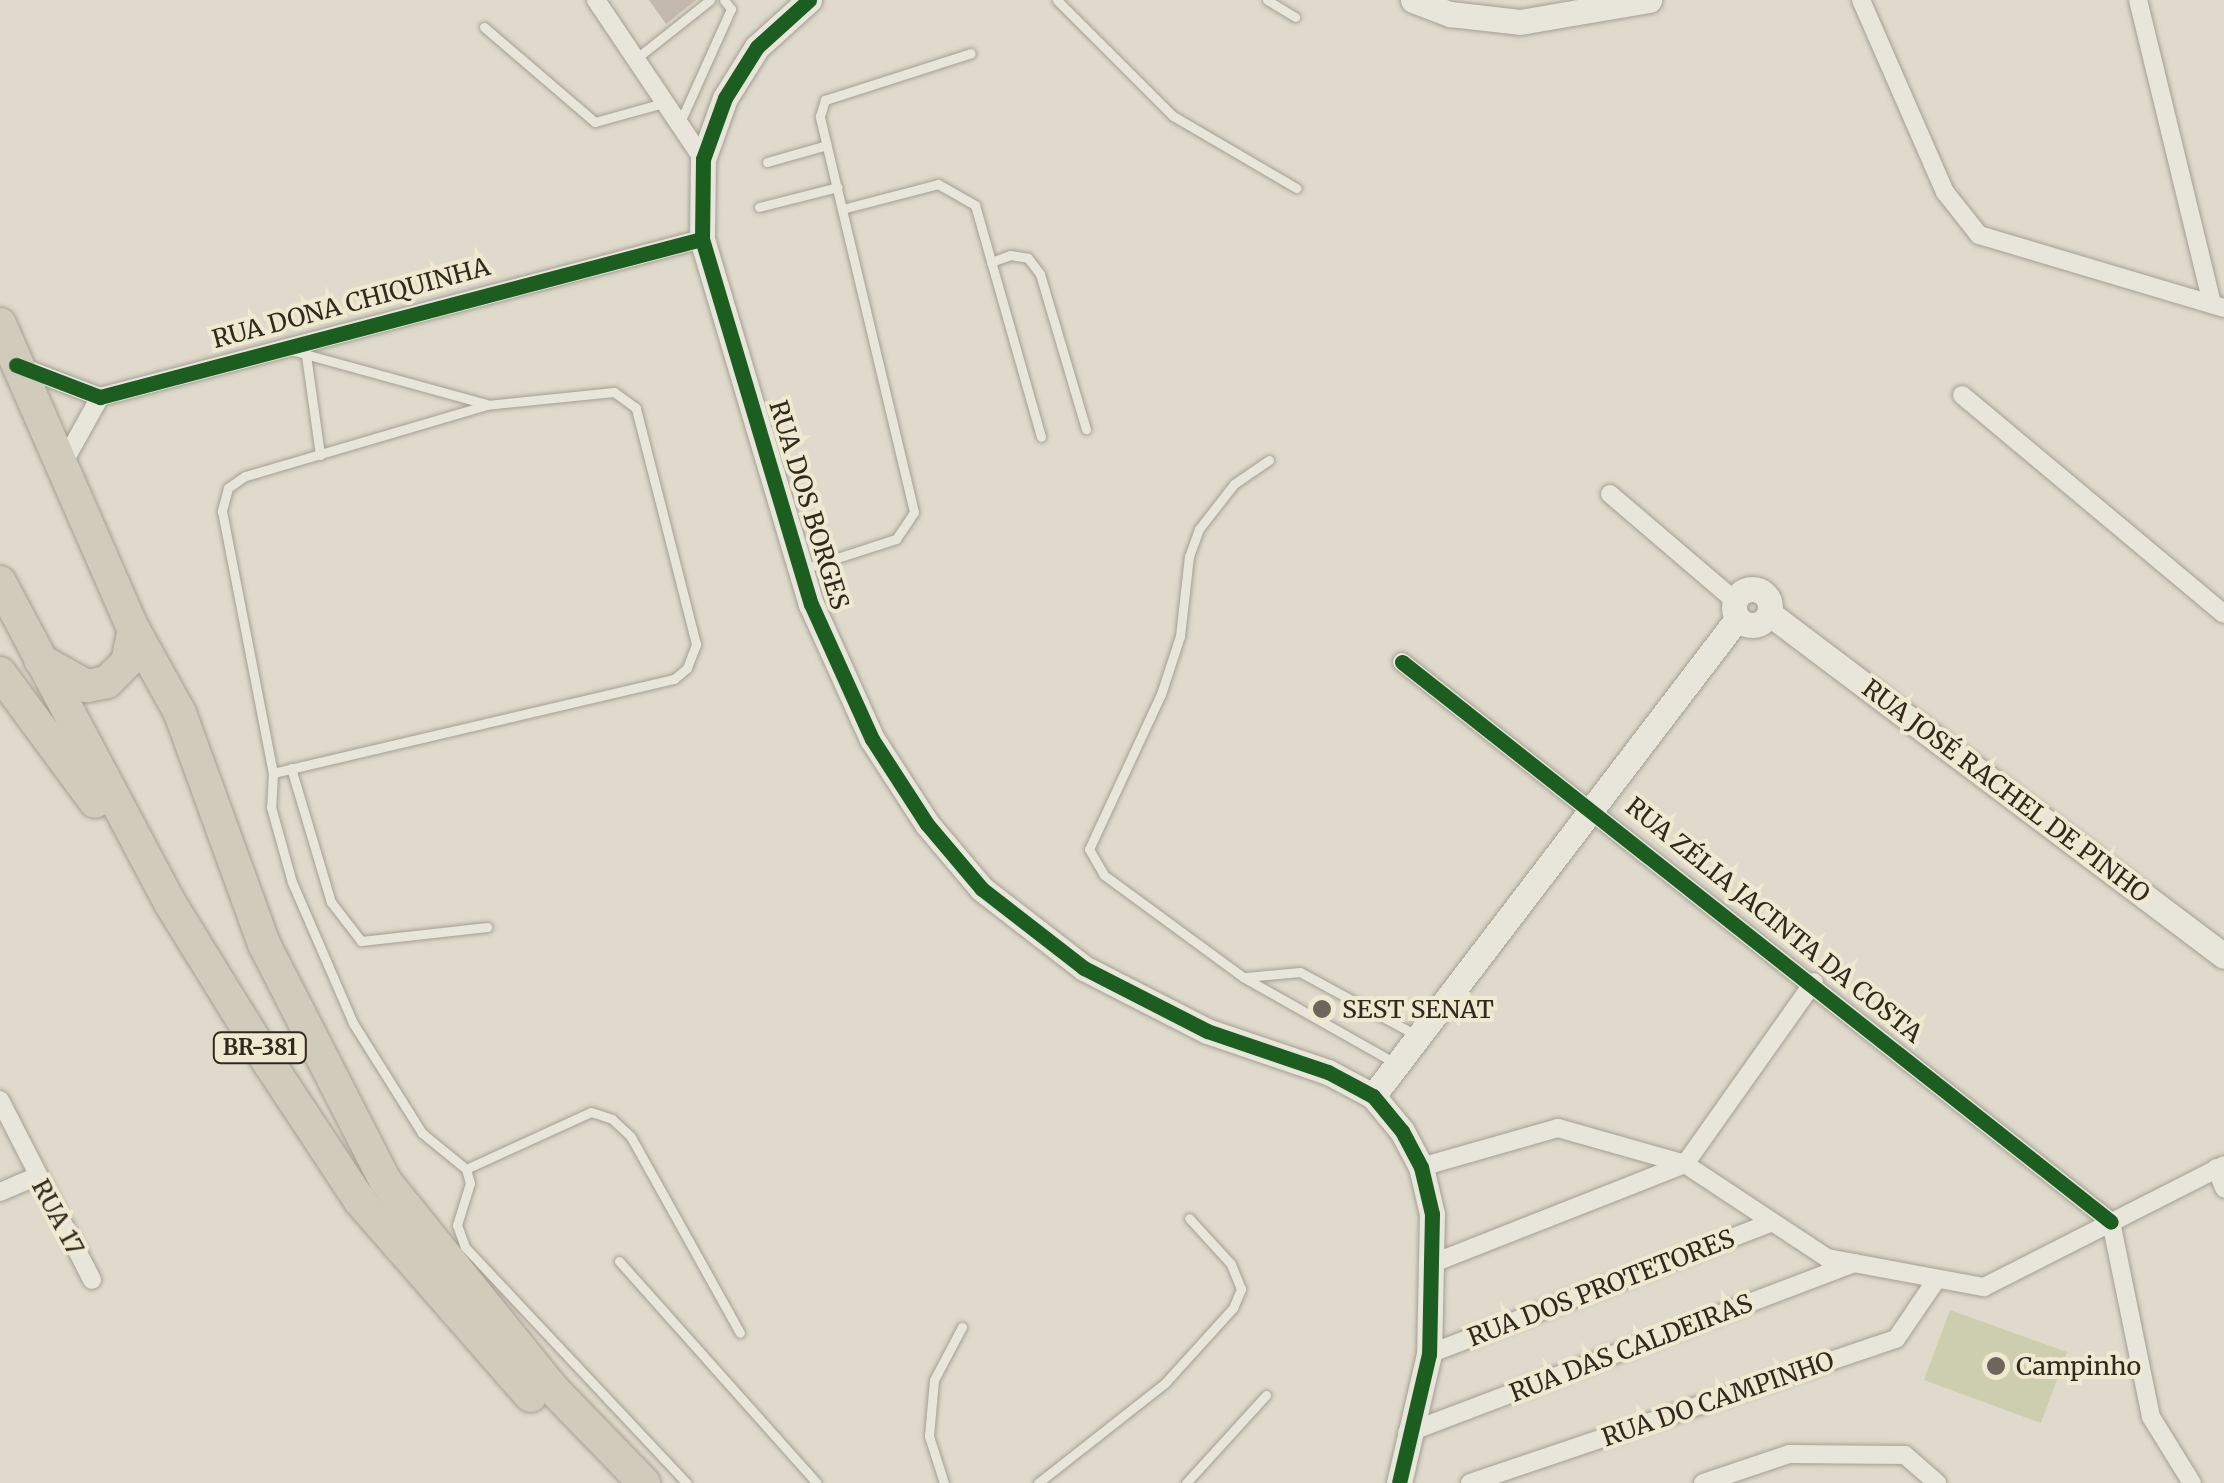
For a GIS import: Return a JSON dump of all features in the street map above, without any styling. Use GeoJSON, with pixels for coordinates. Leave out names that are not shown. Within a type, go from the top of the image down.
{"type":"FeatureCollection","features":[{"type":"Feature","properties":{"kind":"highway","name":"BR-381"},"geometry":{"type":"LineString","coordinates":[[0,324],[60,469],[134,630],[180,713],[264,944],[386,1182],[552,1389],[644,1483]]}},
{"type":"Feature","properties":{"kind":"highway","name":"BR-381"},"geometry":{"type":"LineString","coordinates":[[0,582],[34,656],[170,903],[360,1202],[614,1483]]}},
{"type":"Feature","properties":{"kind":"highway"},"geometry":{"type":"LineString","coordinates":[[34,656],[75,682],[107,682],[126,662],[134,630]]}},
{"type":"Feature","properties":{"kind":"highway"},"geometry":{"type":"LineString","coordinates":[[0,672],[170,903]]}},
{"type":"Feature","properties":{"kind":"street"},"geometry":{"type":"LineString","coordinates":[[596,0],[681,120],[703,159]]}},
{"type":"Feature","properties":{"kind":"street","name":"RUA DOS BORGES"},"geometry":{"type":"LineString","coordinates":[[810,0],[758,47],[725,98],[703,159],[702,240],[800,569],[872,738],[927,824],[982,888],[1084,968],[1207,1031],[1328,1072],[1372,1096],[1421,1168],[1432,1214],[1428,1354],[1407,1433],[1399,1483]]}},
{"type":"Feature","properties":{"kind":"street"},"geometry":{"type":"LineString","coordinates":[[1413,0],[1450,14],[1520,22],[1649,0]]}},
{"type":"Feature","properties":{"kind":"street"},"geometry":{"type":"LineString","coordinates":[[1860,0],[1945,192],[1979,235],[2217,304]]}},
{"type":"Feature","properties":{"kind":"street"},"geometry":{"type":"LineString","coordinates":[[2138,0],[2217,304]]}},
{"type":"Feature","properties":{"kind":"street","name":"RUA DONA CHIQUINHA"},"geometry":{"type":"LineString","coordinates":[[100,397],[276,346],[702,240]]}},
{"type":"Feature","properties":{"kind":"street"},"geometry":{"type":"LineString","coordinates":[[16,366],[100,397],[60,469]]}},
{"type":"Feature","properties":{"kind":"street"},"geometry":{"type":"LineString","coordinates":[[1962,395],[2224,614]]}},
{"type":"Feature","properties":{"kind":"street","name":"RUA JOSÉ RACHEL DE PINHO"},"geometry":{"type":"LineString","coordinates":[[1610,494],[1748,613],[2224,956]]}},
{"type":"Feature","properties":{"kind":"street"},"geometry":{"type":"LineString","coordinates":[[1372,1096],[1748,613]]}},
{"type":"Feature","properties":{"kind":"street","name":"RUA ZÉLIA JACINTA DA COSTA"},"geometry":{"type":"LineString","coordinates":[[1402,662],[1594,808],[2111,1222]]}},
{"type":"Feature","properties":{"kind":"street"},"geometry":{"type":"LineString","coordinates":[[1431,1264],[1685,1164],[1814,982]]}},
{"type":"Feature","properties":{"kind":"street","name":"RUA 17"},"geometry":{"type":"LineString","coordinates":[[0,1100],[92,1280]]}},
{"type":"Feature","properties":{"kind":"street"},"geometry":{"type":"LineString","coordinates":[[1421,1168],[1558,1128],[1685,1164],[1827,1258],[1984,1288],[2220,1166],[2224,1188]]}},
{"type":"Feature","properties":{"kind":"street"},"geometry":{"type":"LineString","coordinates":[[0,1192],[36,1177]]}},
{"type":"Feature","properties":{"kind":"street","name":"RUA DOS PROTETORES"},"geometry":{"type":"LineString","coordinates":[[1428,1354],[1773,1222]]}},
{"type":"Feature","properties":{"kind":"street"},"geometry":{"type":"LineString","coordinates":[[2111,1222],[2151,1417],[2192,1483]]}},
{"type":"Feature","properties":{"kind":"street","name":"RUA DAS CALDEIRAS"},"geometry":{"type":"LineString","coordinates":[[1407,1433],[1855,1263]]}},
{"type":"Feature","properties":{"kind":"street","name":"RUA DO CAMPINHO"},"geometry":{"type":"LineString","coordinates":[[1470,1483],[1896,1340],[1937,1279]]}},
{"type":"Feature","properties":{"kind":"street"},"geometry":{"type":"LineString","coordinates":[[1703,1483],[1789,1454],[1905,1455],[1937,1483]]}},
{"type":"Feature","properties":{"kind":"lane"},"geometry":{"type":"LineString","coordinates":[[638,58],[710,0]]}},
{"type":"Feature","properties":{"kind":"lane"},"geometry":{"type":"LineString","coordinates":[[1057,0],[1173,116],[1296,188]]}},
{"type":"Feature","properties":{"kind":"lane"},"geometry":{"type":"LineString","coordinates":[[1267,0],[1295,18]]}},
{"type":"Feature","properties":{"kind":"lane"},"geometry":{"type":"LineString","coordinates":[[681,120],[727,4]]}},
{"type":"Feature","properties":{"kind":"lane"},"geometry":{"type":"LineString","coordinates":[[484,27],[595,122],[668,101]]}},
{"type":"Feature","properties":{"kind":"lane"},"geometry":{"type":"LineString","coordinates":[[800,569],[896,538],[914,512],[846,208],[826,145],[820,116],[825,100],[971,53]]}},
{"type":"Feature","properties":{"kind":"lane"},"geometry":{"type":"LineString","coordinates":[[767,162],[826,145]]}},
{"type":"Feature","properties":{"kind":"lane"},"geometry":{"type":"LineString","coordinates":[[846,208],[938,184],[954,188],[975,205],[1041,437]]}},
{"type":"Feature","properties":{"kind":"lane"},"geometry":{"type":"LineString","coordinates":[[759,208],[838,187]]}},
{"type":"Feature","properties":{"kind":"lane"},"geometry":{"type":"LineString","coordinates":[[991,262],[1010,255],[1028,258],[1040,274],[1086,429]]}},
{"type":"Feature","properties":{"kind":"lane"},"geometry":{"type":"LineString","coordinates":[[276,346],[486,405]]}},
{"type":"Feature","properties":{"kind":"lane"},"geometry":{"type":"LineString","coordinates":[[306,355],[320,455]]}},
{"type":"Feature","properties":{"kind":"lane"},"geometry":{"type":"LineString","coordinates":[[273,774],[674,678],[687,668],[696,644],[636,408],[614,392],[486,405],[246,476],[228,488],[222,511],[273,774],[271,807],[292,882],[354,1023],[422,1133],[466,1168],[470,1183],[457,1224],[466,1247],[687,1483]]}},
{"type":"Feature","properties":{"kind":"lane"},"geometry":{"type":"LineString","coordinates":[[1268,460],[1234,484],[1199,529],[1188,556],[1180,636],[1161,694],[1089,848],[1104,875],[1243,978],[1397,1064]]}},
{"type":"Feature","properties":{"kind":"lane"},"geometry":{"type":"LineString","coordinates":[[292,768],[331,902],[353,934],[382,940],[486,926]]}},
{"type":"Feature","properties":{"kind":"lane"},"geometry":{"type":"LineString","coordinates":[[1243,978],[1300,972],[1418,1036]]}},
{"type":"Feature","properties":{"kind":"lane"},"geometry":{"type":"LineString","coordinates":[[466,1168],[591,1112],[612,1118],[631,1137],[740,1333]]}},
{"type":"Feature","properties":{"kind":"lane"},"geometry":{"type":"LineString","coordinates":[[1038,1483],[1164,1384],[1233,1308],[1241,1289],[1231,1264],[1189,1218]]}},
{"type":"Feature","properties":{"kind":"lane"},"geometry":{"type":"LineString","coordinates":[[619,1261],[817,1483]]}},
{"type":"Feature","properties":{"kind":"lane"},"geometry":{"type":"LineString","coordinates":[[944,1483],[929,1436],[934,1380],[962,1327]]}},
{"type":"Feature","properties":{"kind":"lane"},"geometry":{"type":"LineString","coordinates":[[1186,1483],[1266,1395]]}},
{"type":"Feature","properties":{"kind":"green space","name":"Campinho"},"geometry":{"type":"Polygon","coordinates":[[[1950,1310],[2067,1352],[2041,1423],[1924,1380],[1950,1310]]]}},
{"type":"Feature","properties":{"kind":"building"},"geometry":{"type":"Polygon","coordinates":[[[649,0],[696,0],[666,24],[649,0]]]}},
{"type":"Feature","properties":{"kind":"cycle path"},"geometry":{"type":"LineString","coordinates":[[809,0],[757,47],[725,98],[703,159],[702,239],[811,604],[872,739],[927,824],[982,889],[1084,968],[1207,1031],[1328,1072],[1373,1096],[1402,1131],[1421,1167],[1432,1214],[1429,1354],[1399,1483]]}},
{"type":"Feature","properties":{"kind":"cycle path"},"geometry":{"type":"LineString","coordinates":[[16,365],[100,397],[702,239]]}},
{"type":"Feature","properties":{"kind":"cycle path"},"geometry":{"type":"LineString","coordinates":[[1402,662],[2111,1222]]}},
{"type":"Feature","properties":{"kind":"place","name":"SEST SENAT"},"geometry":{"type":"Point","coordinates":[1322,1009]}},
{"type":"Feature","properties":{"kind":"place","name":"Campinho"},"geometry":{"type":"Point","coordinates":[1996,1366]}}]}
